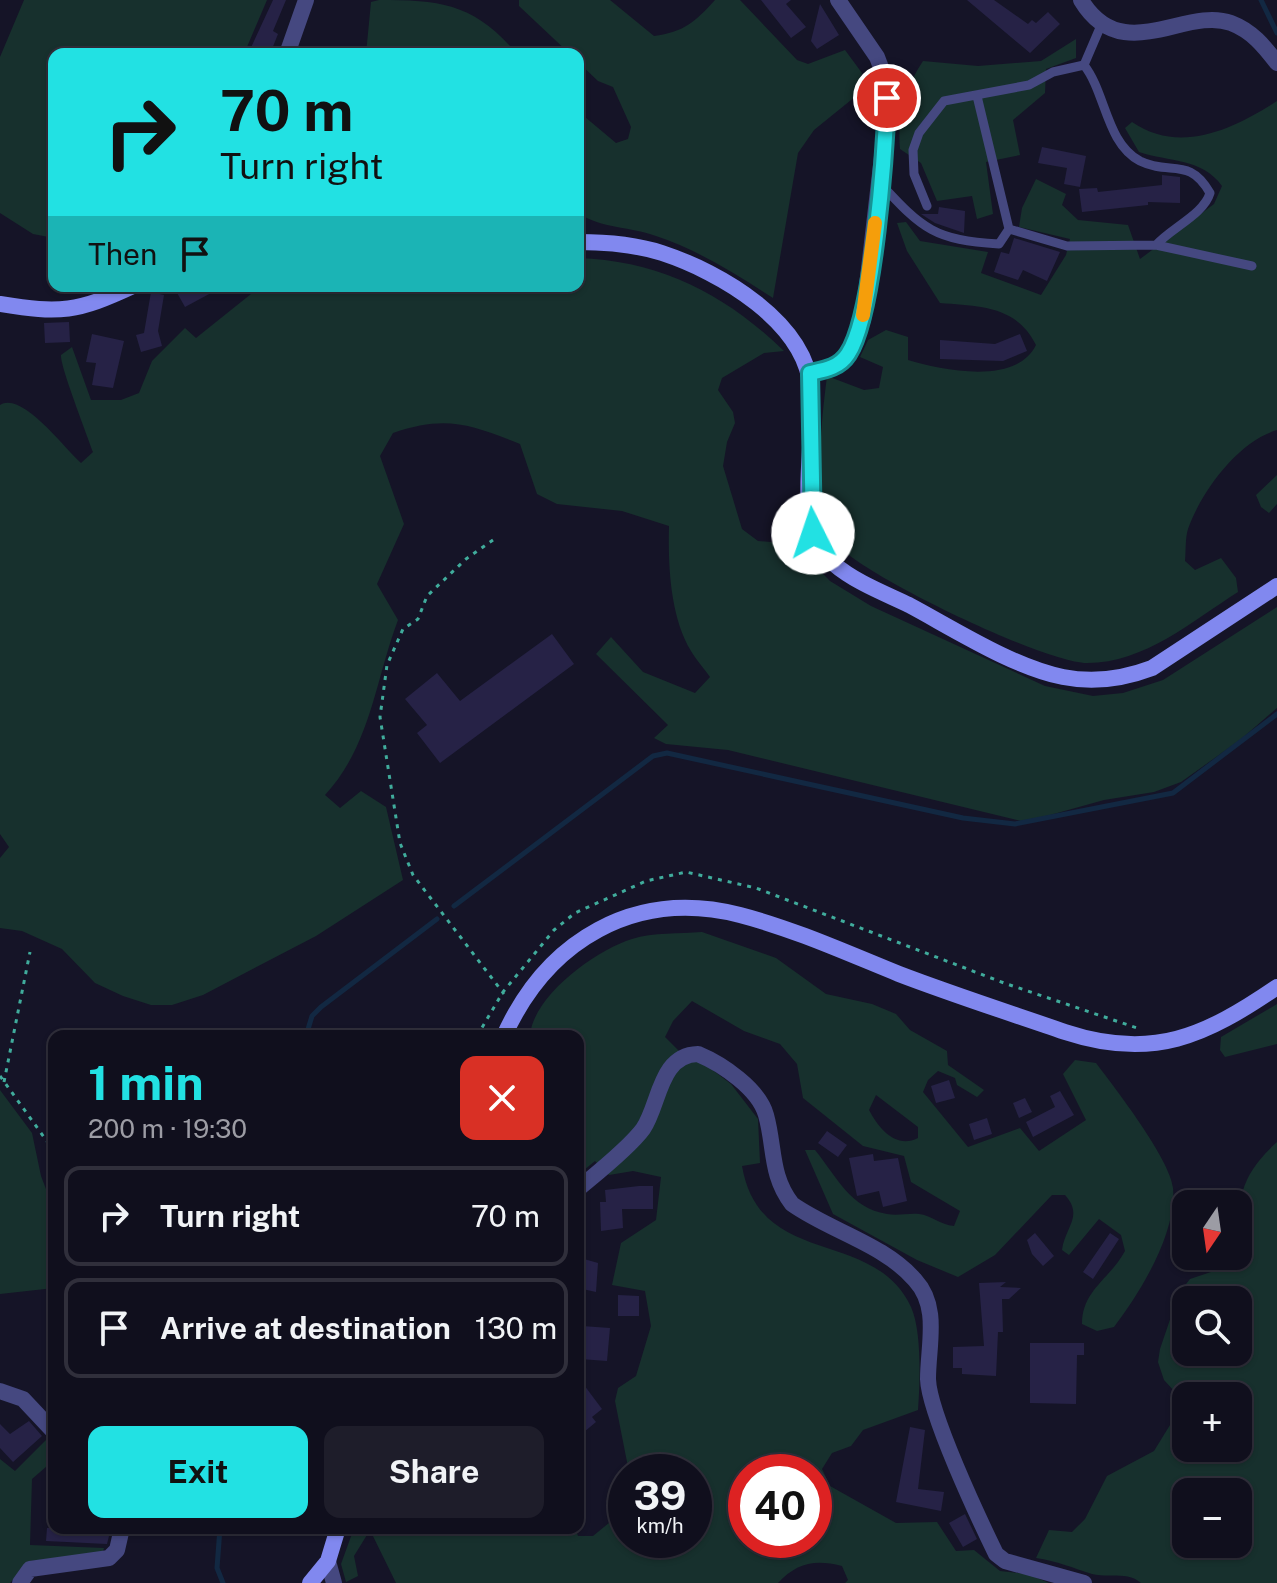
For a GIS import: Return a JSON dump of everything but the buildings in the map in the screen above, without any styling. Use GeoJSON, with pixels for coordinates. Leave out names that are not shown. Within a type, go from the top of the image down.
{"type":"FeatureCollection","features":[{"type":"Feature","properties":{"kind":"street"},"geometry":{"type":"LineString","coordinates":[[289,48],[306,0]]}},
{"type":"Feature","properties":{"kind":"street"},"geometry":{"type":"LineString","coordinates":[[810,373],[836,366],[846,357],[863,320],[880,183],[885,78],[877,57],[838,0]]}},
{"type":"Feature","properties":{"kind":"street"},"geometry":{"type":"LineString","coordinates":[[1081,0],[1089,13],[1102,23],[1132,32],[1150,32],[1186,23],[1228,21],[1252,33],[1277,63]]}},
{"type":"Feature","properties":{"kind":"street"},"geometry":{"type":"LineString","coordinates":[[584,242],[618,242],[662,253],[698,268],[773,315],[791,334],[810,373],[813,411],[810,513],[813,533],[822,551],[854,577],[1024,663],[1046,673],[1078,679],[1132,675],[1152,668],[1277,586]]}},
{"type":"Feature","properties":{"kind":"street"},"geometry":{"type":"LineString","coordinates":[[0,304],[65,312],[92,305],[120,292]]}},
{"type":"Feature","properties":{"kind":"street"},"geometry":{"type":"LineString","coordinates":[[507,1030],[517,1009],[546,967],[582,939],[623,920],[671,909],[739,915],[1065,1032],[1110,1044],[1134,1046],[1180,1040],[1222,1022],[1277,987]]}},
{"type":"Feature","properties":{"kind":"street"},"geometry":{"type":"LineString","coordinates":[[584,1183],[643,1129],[673,1062],[688,1054],[698,1054],[749,1090],[766,1114],[775,1173],[780,1189],[792,1204],[903,1267],[929,1300],[932,1315],[928,1383],[934,1410],[996,1554],[1005,1561],[1084,1583]]}},
{"type":"Feature","properties":{"kind":"street"},"geometry":{"type":"LineString","coordinates":[[0,1391],[23,1399],[48,1426]]}},
{"type":"Feature","properties":{"kind":"street"},"geometry":{"type":"LineString","coordinates":[[20,1583],[30,1569],[109,1558],[117,1550],[121,1534]]}},
{"type":"Feature","properties":{"kind":"street"},"geometry":{"type":"LineString","coordinates":[[310,1583],[328,1561],[336,1534]]}},
{"type":"Feature","properties":{"kind":"street"},"geometry":{"type":"LineString","coordinates":[[328,1561],[334,1583]]}},
{"type":"Feature","properties":{"kind":"lane"},"geometry":{"type":"LineString","coordinates":[[1084,65],[1102,23]]}},
{"type":"Feature","properties":{"kind":"lane"},"geometry":{"type":"LineString","coordinates":[[927,206],[912,158],[919,133],[944,101],[1029,85],[1053,72],[1084,65]]}},
{"type":"Feature","properties":{"kind":"lane"},"geometry":{"type":"LineString","coordinates":[[1084,65],[1097,82],[1116,137],[1127,151],[1142,162],[1201,176],[1210,193],[1208,201],[1170,229],[1156,245]]}},
{"type":"Feature","properties":{"kind":"lane"},"geometry":{"type":"LineString","coordinates":[[880,183],[918,223],[935,234],[999,244],[1009,229],[977,96]]}},
{"type":"Feature","properties":{"kind":"lane"},"geometry":{"type":"LineString","coordinates":[[1009,229],[1067,246],[1156,245],[1252,266]]}},
{"type":"Feature","properties":{"kind":"path"},"geometry":{"type":"LineString","coordinates":[[493,540],[466,559],[427,596],[418,619],[403,629],[387,665],[380,717],[400,843],[413,875],[517,1009]]}},
{"type":"Feature","properties":{"kind":"path"},"geometry":{"type":"LineString","coordinates":[[4,1082],[30,952]]}},
{"type":"Feature","properties":{"kind":"path"},"geometry":{"type":"LineString","coordinates":[[481,1030],[503,992]]}},
{"type":"Feature","properties":{"kind":"path"},"geometry":{"type":"LineString","coordinates":[[0,1076],[48,1143]]}},
{"type":"Feature","properties":{"kind":"green space"},"geometry":{"type":"Polygon","coordinates":[[[24,0],[267,0],[247,48],[48,48],[48,237],[33,234],[0,213],[0,57],[24,0]]]}},
{"type":"Feature","properties":{"kind":"green space"},"geometry":{"type":"Polygon","coordinates":[[[519,0],[610,0],[654,36],[688,25],[715,0],[740,0],[797,60],[808,64],[845,50],[862,73],[856,96],[814,130],[798,153],[773,298],[687,248],[584,216],[584,117],[616,143],[628,139],[631,127],[613,87],[598,81],[584,68],[584,48],[564,48],[519,6],[519,0]]]}},
{"type":"Feature","properties":{"kind":"green space"},"geometry":{"type":"Polygon","coordinates":[[[421,1],[456,8],[487,24],[512,48],[367,48],[371,2],[421,1]]]}},
{"type":"Feature","properties":{"kind":"green space"},"geometry":{"type":"Polygon","coordinates":[[[1076,39],[1076,58],[1046,69],[1045,93],[1013,120],[1020,155],[986,162],[993,214],[977,219],[972,196],[937,201],[921,163],[900,149],[904,103],[923,61],[978,66],[1041,61],[1076,39]]]}},
{"type":"Feature","properties":{"kind":"green space"},"geometry":{"type":"Polygon","coordinates":[[[1277,101],[1277,430],[1248,445],[1223,470],[1202,499],[1188,529],[1186,541],[1185,561],[1195,570],[1221,558],[1236,578],[1238,592],[1148,648],[1129,656],[1087,663],[1034,649],[959,617],[886,579],[841,548],[825,510],[820,473],[827,376],[864,390],[879,388],[883,367],[860,357],[868,340],[886,330],[908,337],[908,360],[977,372],[1012,366],[1026,358],[1036,345],[1019,322],[1008,315],[983,307],[940,303],[907,251],[897,223],[906,222],[920,241],[988,252],[981,273],[1041,295],[1066,255],[1070,239],[1019,227],[1022,208],[1036,179],[1066,194],[1062,205],[1078,220],[1128,225],[1140,259],[1214,204],[1222,186],[1205,170],[1139,152],[1125,128],[1132,122],[1150,132],[1169,137],[1206,134],[1243,121],[1277,101]]]}},
{"type":"Feature","properties":{"kind":"green space"},"geometry":{"type":"Polygon","coordinates":[[[584,259],[637,266],[664,274],[715,297],[784,351],[764,353],[722,378],[718,390],[733,412],[735,423],[727,442],[723,466],[742,529],[758,541],[794,544],[830,581],[871,606],[1045,686],[1093,696],[1123,693],[1163,680],[1277,607],[1277,708],[1240,740],[1181,782],[1154,792],[1104,800],[1025,822],[728,750],[666,744],[654,738],[668,725],[596,654],[611,637],[643,672],[695,693],[710,677],[691,651],[679,622],[670,573],[669,526],[622,511],[557,504],[537,494],[520,444],[457,424],[412,427],[393,433],[380,456],[404,524],[377,584],[398,620],[362,734],[353,755],[325,795],[340,808],[361,791],[386,807],[403,880],[316,936],[203,995],[172,1005],[151,1005],[123,996],[95,983],[62,949],[22,931],[0,928],[0,858],[9,847],[0,834],[0,405],[9,403],[31,413],[81,463],[93,452],[61,355],[72,347],[91,400],[121,400],[139,393],[152,361],[185,328],[196,338],[254,292],[584,292],[584,259]]]}},
{"type":"Feature","properties":{"kind":"green space"},"geometry":{"type":"Polygon","coordinates":[[[1277,475],[1277,504],[1269,513],[1261,507],[1256,495],[1277,475]]]}},
{"type":"Feature","properties":{"kind":"green space"},"geometry":{"type":"Polygon","coordinates":[[[702,932],[776,958],[826,994],[872,1004],[896,1014],[910,1030],[947,1051],[948,1065],[984,1090],[977,1097],[957,1085],[955,1078],[938,1071],[928,1080],[923,1092],[968,1147],[1020,1128],[1039,1151],[1086,1120],[1063,1074],[1075,1060],[1096,1063],[1140,1124],[1170,1175],[1172,1210],[1155,1262],[1135,1297],[1114,1327],[1097,1331],[1082,1324],[1083,1312],[1092,1293],[1125,1251],[1121,1235],[1099,1219],[1069,1255],[1062,1250],[1073,1216],[1073,1209],[1065,1195],[1052,1195],[995,1255],[958,1277],[917,1260],[833,1214],[805,1150],[815,1150],[845,1190],[874,1211],[891,1215],[923,1215],[954,1226],[960,1211],[911,1182],[904,1156],[863,1146],[803,1098],[797,1064],[780,1044],[744,1031],[692,1001],[673,1021],[665,1037],[688,1060],[702,1062],[731,1084],[758,1119],[760,1163],[742,1166],[753,1199],[771,1221],[794,1235],[872,1266],[894,1282],[911,1307],[919,1343],[918,1410],[863,1430],[851,1446],[831,1454],[728,1454],[728,1558],[832,1558],[832,1487],[896,1523],[937,1522],[956,1551],[974,1550],[1000,1571],[1028,1574],[1049,1583],[845,1583],[848,1580],[842,1566],[814,1563],[799,1567],[778,1583],[396,1583],[372,1534],[593,1536],[608,1524],[608,1558],[712,1558],[712,1454],[625,1454],[615,1401],[618,1388],[636,1376],[651,1326],[645,1291],[612,1285],[621,1243],[656,1220],[661,1177],[633,1171],[609,1175],[595,1161],[584,1170],[584,1030],[531,1030],[543,1005],[569,976],[601,953],[640,937],[702,932]],[[876,1095],[869,1110],[883,1130],[902,1141],[918,1138],[918,1127],[876,1095]]]}},
{"type":"Feature","properties":{"kind":"green space"},"geometry":{"type":"Polygon","coordinates":[[[1277,1004],[1277,1044],[1225,1057],[1220,1050],[1221,1037],[1277,1004]]]}},
{"type":"Feature","properties":{"kind":"green space"},"geometry":{"type":"Polygon","coordinates":[[[0,1090],[32,1133],[48,1194],[48,1289],[0,1294],[0,1090]]]}},
{"type":"Feature","properties":{"kind":"green space"},"geometry":{"type":"Polygon","coordinates":[[[1277,1142],[1277,1583],[1141,1583],[1130,1577],[1092,1574],[1036,1558],[1049,1530],[1072,1532],[1085,1519],[1107,1476],[1154,1451],[1172,1422],[1172,1462],[1252,1462],[1252,1382],[1172,1382],[1172,1389],[1164,1380],[1158,1362],[1172,1314],[1172,1366],[1252,1366],[1252,1286],[1184,1286],[1190,1279],[1213,1270],[1252,1270],[1252,1190],[1243,1190],[1254,1168],[1277,1142]]]}},
{"type":"Feature","properties":{"kind":"green space"},"geometry":{"type":"Polygon","coordinates":[[[48,1438],[48,1465],[32,1479],[30,1545],[104,1548],[102,1554],[30,1561],[10,1583],[0,1583],[0,1459],[15,1471],[48,1438]]]}},
{"type":"Feature","properties":{"kind":"green space"},"geometry":{"type":"Polygon","coordinates":[[[352,1534],[368,1534],[354,1556],[358,1576],[346,1582],[341,1564],[352,1534]]]}},
{"type":"Feature","properties":{"kind":"waterway"},"geometry":{"type":"LineString","coordinates":[[1261,0],[1277,33]]}},
{"type":"Feature","properties":{"kind":"waterway"},"geometry":{"type":"LineString","coordinates":[[454,906],[653,756],[667,753],[963,818],[1015,824],[1173,793],[1277,714]]}},
{"type":"Feature","properties":{"kind":"waterway"},"geometry":{"type":"LineString","coordinates":[[308,1030],[312,1016],[321,1007],[437,919]]}},
{"type":"Feature","properties":{"kind":"waterway"},"geometry":{"type":"LineString","coordinates":[[220,1534],[217,1568],[223,1583]]}},
{"type":"Feature","properties":{"kind":"slow traffic"},"geometry":{"type":"LineString","coordinates":[[863,315],[875,223]]}},
{"type":"Feature","properties":{"kind":"route"},"geometry":{"type":"LineString","coordinates":[[813,533],[810,513],[813,411],[810,373],[836,366],[846,357],[863,320],[887,98]]}}]}
